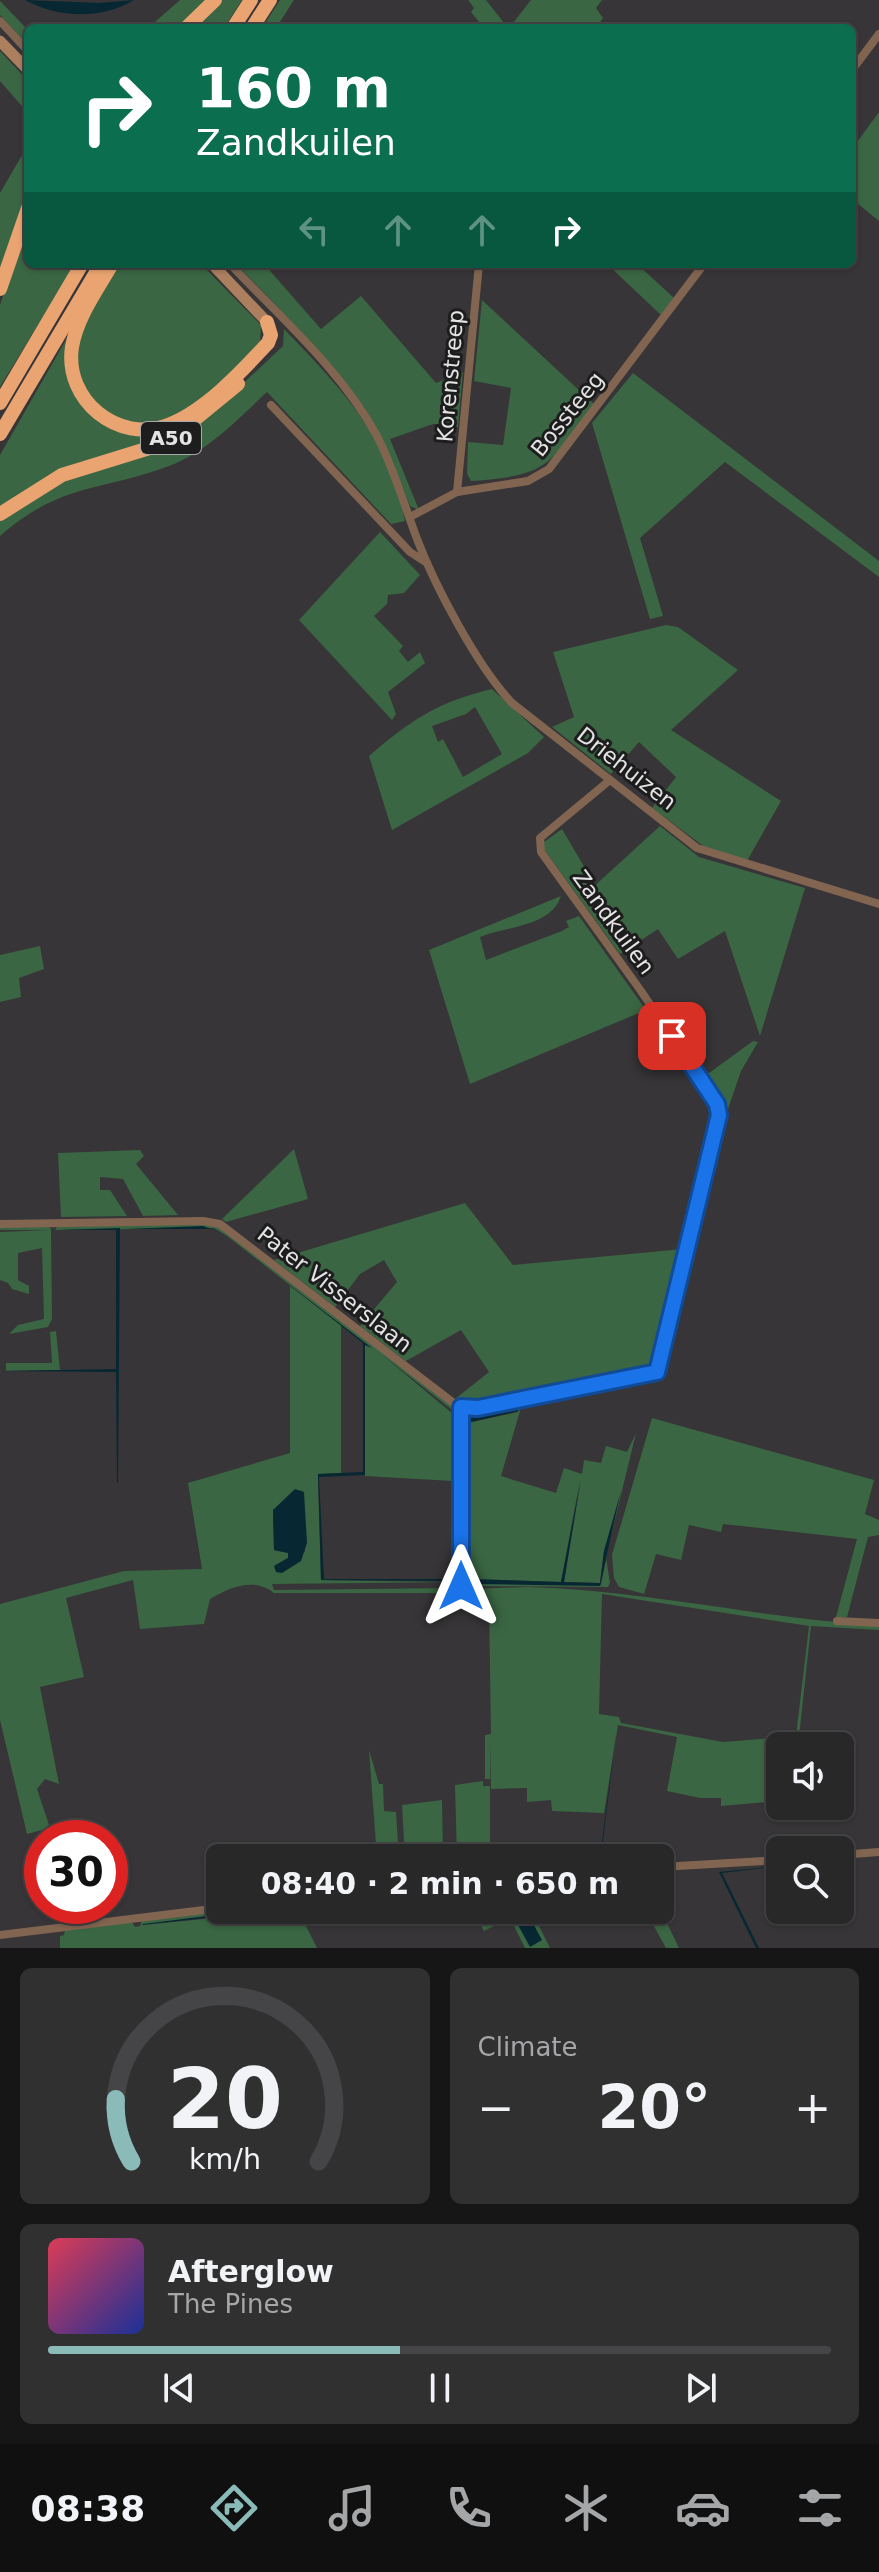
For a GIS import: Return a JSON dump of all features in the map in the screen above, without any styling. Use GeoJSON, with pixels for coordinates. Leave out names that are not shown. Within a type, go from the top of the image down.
{"type":"FeatureCollection","features":[{"type":"Feature","properties":{"kind":"highway"},"geometry":{"type":"LineString","coordinates":[[190,24],[215,0]]}},
{"type":"Feature","properties":{"kind":"highway"},"geometry":{"type":"LineString","coordinates":[[236,24],[251,0]]}},
{"type":"Feature","properties":{"kind":"highway"},"geometry":{"type":"LineString","coordinates":[[255,24],[270,0]]}},
{"type":"Feature","properties":{"kind":"highway"},"geometry":{"type":"LineString","coordinates":[[0,289],[24,220]]}},
{"type":"Feature","properties":{"kind":"highway"},"geometry":{"type":"LineString","coordinates":[[0,403],[80,268]]}},
{"type":"Feature","properties":{"kind":"highway"},"geometry":{"type":"LineString","coordinates":[[0,434],[99,268]]}},
{"type":"Feature","properties":{"kind":"highway","name":"A50"},"geometry":{"type":"LineString","coordinates":[[110,268],[77,327],[72,363],[76,385],[86,401],[102,417],[118,425],[150,429],[186,417],[265,346],[271,335],[267,322]]}},
{"type":"Feature","properties":{"kind":"highway","name":"A50"},"geometry":{"type":"LineString","coordinates":[[0,514],[50,481],[156,446],[186,429],[271,353],[278,337],[267,322]]}},
{"type":"Feature","properties":{"kind":"main road"},"geometry":{"type":"LineString","coordinates":[[0,41],[24,66]]}},
{"type":"Feature","properties":{"kind":"main road"},"geometry":{"type":"LineString","coordinates":[[216,268],[267,322]]}},
{"type":"Feature","properties":{"kind":"street"},"geometry":{"type":"LineString","coordinates":[[0,21],[24,47]]}},
{"type":"Feature","properties":{"kind":"street"},"geometry":{"type":"LineString","coordinates":[[856,65],[879,34]]}},
{"type":"Feature","properties":{"kind":"street","name":"Driehuizen"},"geometry":{"type":"LineString","coordinates":[[234,268],[349,394],[377,436],[427,563],[494,684],[512,703],[687,841],[711,854],[879,904]]}},
{"type":"Feature","properties":{"kind":"street","name":"Korenstreep"},"geometry":{"type":"LineString","coordinates":[[457,492],[479,268]]}},
{"type":"Feature","properties":{"kind":"street","name":"Bossteeg"},"geometry":{"type":"LineString","coordinates":[[410,517],[457,492],[528,481],[549,469],[701,268]]}},
{"type":"Feature","properties":{"kind":"street","name":"Driehuizen"},"geometry":{"type":"LineString","coordinates":[[271,405],[410,552],[427,563]]}},
{"type":"Feature","properties":{"kind":"street","name":"Zandkuilen"},"geometry":{"type":"LineString","coordinates":[[461,1407],[478,1408],[657,1372],[718,1125],[717,1104],[541,852],[540,838],[610,780]]}},
{"type":"Feature","properties":{"kind":"street","name":"Pater Visserslaan"},"geometry":{"type":"LineString","coordinates":[[0,1224],[203,1221],[220,1224],[461,1407]]}},
{"type":"Feature","properties":{"kind":"street"},"geometry":{"type":"LineString","coordinates":[[461,1407],[461,1586]]}},
{"type":"Feature","properties":{"kind":"street"},"geometry":{"type":"LineString","coordinates":[[837,1621],[879,1623]]}},
{"type":"Feature","properties":{"kind":"street"},"geometry":{"type":"LineString","coordinates":[[854,1854],[879,1852]]}},
{"type":"Feature","properties":{"kind":"street"},"geometry":{"type":"LineString","coordinates":[[674,1866],[766,1861]]}},
{"type":"Feature","properties":{"kind":"street"},"geometry":{"type":"LineString","coordinates":[[0,1935],[206,1910]]}},
{"type":"Feature","properties":{"kind":"green space"},"geometry":{"type":"Polygon","coordinates":[[[180,0],[208,0],[182,24],[153,24],[180,0]]]}},
{"type":"Feature","properties":{"kind":"green space"},"geometry":{"type":"Polygon","coordinates":[[[219,0],[242,0],[227,24],[195,24],[219,0]]]}},
{"type":"Feature","properties":{"kind":"green space"},"geometry":{"type":"Polygon","coordinates":[[[280,0],[294,0],[279,24],[265,24],[280,0]]]}},
{"type":"Feature","properties":{"kind":"green space"},"geometry":{"type":"Polygon","coordinates":[[[468,0],[486,0],[505,24],[481,24],[471,12],[474,8],[468,0]]]}},
{"type":"Feature","properties":{"kind":"green space"},"geometry":{"type":"Polygon","coordinates":[[[531,0],[602,0],[596,8],[603,18],[599,24],[512,24],[531,0]]]}},
{"type":"Feature","properties":{"kind":"green space"},"geometry":{"type":"Polygon","coordinates":[[[0,1],[24,26],[24,41],[0,15],[0,1]]]}},
{"type":"Feature","properties":{"kind":"green space"},"geometry":{"type":"Polygon","coordinates":[[[0,51],[24,77],[24,108],[0,81],[0,51]]]}},
{"type":"Feature","properties":{"kind":"green space"},"geometry":{"type":"Polygon","coordinates":[[[879,112],[879,221],[856,202],[856,144],[879,112]]]}},
{"type":"Feature","properties":{"kind":"green space"},"geometry":{"type":"Polygon","coordinates":[[[24,152],[24,202],[0,271],[0,193],[24,152]]]}},
{"type":"Feature","properties":{"kind":"green space"},"geometry":{"type":"Polygon","coordinates":[[[24,233],[24,268],[73,268],[0,387],[0,305],[24,233]]]}},
{"type":"Feature","properties":{"kind":"green space"},"geometry":{"type":"Polygon","coordinates":[[[114,268],[205,268],[261,325],[260,346],[191,409],[144,427],[109,417],[82,389],[75,362],[83,323],[114,268]]]}},
{"type":"Feature","properties":{"kind":"green space"},"geometry":{"type":"Polygon","coordinates":[[[240,268],[268,268],[321,329],[361,296],[436,383],[463,372],[458,427],[433,424],[390,439],[419,510],[410,506],[377,434],[358,403],[290,320],[240,268]]]}},
{"type":"Feature","properties":{"kind":"green space"},"geometry":{"type":"Polygon","coordinates":[[[611,268],[641,268],[674,298],[661,315],[611,268]]]}},
{"type":"Feature","properties":{"kind":"green space"},"geometry":{"type":"Polygon","coordinates":[[[482,300],[594,404],[567,441],[546,463],[518,475],[471,481],[467,474],[468,442],[503,445],[511,388],[474,381],[482,300]]]}},
{"type":"Feature","properties":{"kind":"green space"},"geometry":{"type":"Polygon","coordinates":[[[79,317],[68,355],[106,424],[192,422],[0,511],[0,455],[79,317]]]}},
{"type":"Feature","properties":{"kind":"green space"},"geometry":{"type":"Polygon","coordinates":[[[284,329],[325,372],[375,439],[398,491],[405,521],[391,524],[267,392],[221,434],[183,460],[63,497],[22,519],[0,536],[0,519],[43,489],[205,419],[283,346],[284,329]]]}},
{"type":"Feature","properties":{"kind":"green space"},"geometry":{"type":"Polygon","coordinates":[[[633,373],[879,561],[879,577],[725,462],[640,538],[663,616],[650,619],[592,423],[633,373]]]}},
{"type":"Feature","properties":{"kind":"green space"},"geometry":{"type":"Polygon","coordinates":[[[380,532],[420,575],[404,593],[388,595],[387,604],[374,616],[403,646],[399,651],[408,662],[420,652],[425,663],[388,692],[396,714],[392,720],[299,620],[380,532]]]}},
{"type":"Feature","properties":{"kind":"green space"},"geometry":{"type":"Polygon","coordinates":[[[666,625],[678,627],[738,670],[671,730],[781,801],[747,861],[706,848],[652,808],[676,777],[639,742],[611,774],[552,727],[574,717],[553,652],[666,625]]]}},
{"type":"Feature","properties":{"kind":"green space"},"geometry":{"type":"Polygon","coordinates":[[[492,689],[544,737],[528,753],[392,830],[369,756],[426,714],[492,689]],[[475,707],[466,714],[432,726],[438,742],[443,739],[463,777],[502,754],[475,707]]]}},
{"type":"Feature","properties":{"kind":"green space"},"geometry":{"type":"Polygon","coordinates":[[[660,826],[699,857],[805,888],[760,1036],[725,931],[678,959],[658,929],[620,954],[543,848],[544,842],[562,829],[589,875],[583,879],[590,890],[660,826]]]}},
{"type":"Feature","properties":{"kind":"green space"},"geometry":{"type":"Polygon","coordinates":[[[561,896],[556,906],[538,920],[480,937],[486,960],[562,931],[569,927],[566,921],[579,916],[646,1010],[470,1084],[429,950],[561,896]]]}},
{"type":"Feature","properties":{"kind":"green space"},"geometry":{"type":"Polygon","coordinates":[[[40,946],[44,969],[19,978],[21,997],[0,1002],[0,955],[40,946]]]}},
{"type":"Feature","properties":{"kind":"green space"},"geometry":{"type":"Polygon","coordinates":[[[753,1041],[758,1042],[741,1071],[728,1109],[705,1076],[753,1041]]]}},
{"type":"Feature","properties":{"kind":"green space"},"geometry":{"type":"Polygon","coordinates":[[[294,1149],[308,1199],[226,1222],[222,1219],[294,1149]]]}},
{"type":"Feature","properties":{"kind":"green space"},"geometry":{"type":"Polygon","coordinates":[[[140,1150],[144,1156],[136,1164],[178,1215],[143,1216],[123,1179],[100,1177],[100,1190],[110,1190],[127,1216],[61,1217],[58,1153],[140,1150]]]}},
{"type":"Feature","properties":{"kind":"green space"},"geometry":{"type":"Polygon","coordinates":[[[465,1203],[513,1265],[683,1249],[653,1365],[514,1391],[511,1396],[464,1405],[455,1399],[489,1372],[461,1330],[406,1361],[360,1326],[397,1282],[384,1260],[360,1274],[335,1307],[274,1260],[465,1203]]]}},
{"type":"Feature","properties":{"kind":"green space"},"geometry":{"type":"Polygon","coordinates":[[[201,1223],[219,1226],[458,1410],[459,1577],[455,1582],[272,1584],[274,1590],[456,1588],[462,1593],[274,1593],[250,1585],[210,1599],[204,1624],[140,1629],[133,1580],[66,1598],[84,1677],[40,1687],[59,1784],[45,1779],[37,1789],[47,1820],[24,1821],[0,1720],[0,1604],[124,1571],[202,1569],[188,1483],[290,1453],[290,1286],[341,1325],[341,1473],[318,1474],[321,1580],[446,1582],[453,1581],[457,1574],[455,1415],[451,1409],[380,1353],[451,1412],[453,1481],[365,1476],[365,1344],[372,1349],[227,1236],[214,1228],[55,1230],[57,1227],[201,1223]],[[302,1490],[273,1510],[274,1550],[288,1553],[288,1558],[274,1566],[305,1552],[302,1490]]]}},
{"type":"Feature","properties":{"kind":"green space"},"geometry":{"type":"Polygon","coordinates":[[[0,1226],[48,1226],[51,1229],[52,1319],[48,1327],[9,1334],[18,1325],[44,1319],[42,1248],[18,1253],[18,1280],[29,1286],[29,1294],[12,1289],[0,1280],[0,1232],[49,1230],[0,1230],[0,1226]]]}},
{"type":"Feature","properties":{"kind":"green space"},"geometry":{"type":"Polygon","coordinates":[[[56,1331],[60,1370],[6,1371],[6,1363],[52,1363],[50,1332],[56,1331]]]}},
{"type":"Feature","properties":{"kind":"green space"},"geometry":{"type":"Polygon","coordinates":[[[510,1404],[520,1411],[501,1476],[556,1493],[564,1468],[582,1474],[584,1460],[601,1463],[606,1446],[627,1452],[636,1433],[609,1545],[615,1514],[604,1551],[600,1583],[564,1582],[580,1480],[561,1582],[468,1579],[467,1423],[518,1412],[516,1409],[465,1418],[468,1581],[463,1578],[463,1414],[510,1404]]]}},
{"type":"Feature","properties":{"kind":"green space"},"geometry":{"type":"Polygon","coordinates":[[[652,1418],[874,1480],[865,1514],[879,1520],[879,1535],[868,1537],[847,1617],[836,1617],[857,1539],[723,1524],[721,1532],[689,1525],[681,1560],[656,1554],[644,1594],[619,1587],[614,1578],[612,1555],[652,1418]]]}},
{"type":"Feature","properties":{"kind":"green space"},"geometry":{"type":"Polygon","coordinates":[[[606,1558],[610,1583],[608,1587],[475,1586],[469,1582],[601,1585],[606,1558]]]}},
{"type":"Feature","properties":{"kind":"green space"},"geometry":{"type":"Polygon","coordinates":[[[470,1589],[572,1589],[879,1625],[879,1630],[811,1626],[800,1732],[796,1732],[809,1626],[602,1594],[599,1714],[619,1717],[621,1723],[723,1742],[766,1738],[766,1802],[721,1806],[721,1798],[700,1798],[667,1791],[677,1737],[618,1725],[604,1813],[552,1811],[551,1800],[527,1802],[527,1788],[491,1789],[490,1744],[490,1779],[485,1779],[485,1735],[491,1734],[489,1603],[471,1602],[470,1589]]]}},
{"type":"Feature","properties":{"kind":"green space"},"geometry":{"type":"Polygon","coordinates":[[[369,1750],[379,1784],[383,1784],[384,1811],[396,1812],[398,1844],[376,1844],[369,1750]]]}},
{"type":"Feature","properties":{"kind":"green space"},"geometry":{"type":"Polygon","coordinates":[[[483,1781],[483,1786],[490,1786],[490,1844],[457,1844],[455,1785],[483,1781]]]}},
{"type":"Feature","properties":{"kind":"green space"},"geometry":{"type":"Polygon","coordinates":[[[442,1800],[443,1844],[404,1844],[402,1805],[442,1800]]]}},
{"type":"Feature","properties":{"kind":"green space"},"geometry":{"type":"Polygon","coordinates":[[[206,1912],[206,1917],[142,1925],[206,1919],[206,1924],[305,1924],[317,1948],[60,1948],[60,1936],[64,1935],[65,1930],[132,1922],[135,1927],[140,1926],[142,1920],[206,1912]]]}},
{"type":"Feature","properties":{"kind":"green space"},"geometry":{"type":"Polygon","coordinates":[[[480,1924],[498,1924],[484,1931],[480,1924]]]}},
{"type":"Feature","properties":{"kind":"green space"},"geometry":{"type":"Polygon","coordinates":[[[513,1924],[538,1924],[550,1948],[525,1948],[513,1924]]]}},
{"type":"Feature","properties":{"kind":"green space"},"geometry":{"type":"Polygon","coordinates":[[[653,1924],[667,1924],[679,1948],[666,1948],[653,1924]]]}},
{"type":"Feature","properties":{"kind":"water"},"geometry":{"type":"Polygon","coordinates":[[[25,0],[99,3],[134,0],[108,11],[80,14],[51,10],[25,0]]]}},
{"type":"Feature","properties":{"kind":"water"},"geometry":{"type":"Polygon","coordinates":[[[203,1226],[221,1233],[210,1229],[126,1229],[203,1226]]]}},
{"type":"Feature","properties":{"kind":"water"},"geometry":{"type":"Polygon","coordinates":[[[120,1228],[117,1483],[116,1372],[0,1371],[116,1369],[116,1230],[59,1230],[120,1228]]]}},
{"type":"Feature","properties":{"kind":"water"},"geometry":{"type":"Polygon","coordinates":[[[288,1284],[372,1348],[365,1345],[365,1475],[319,1477],[324,1579],[453,1579],[456,1489],[457,1574],[453,1581],[321,1580],[318,1474],[363,1472],[363,1343],[288,1284]]]}},
{"type":"Feature","properties":{"kind":"water"},"geometry":{"type":"Polygon","coordinates":[[[380,1353],[455,1415],[455,1483],[451,1412],[380,1353]]]}},
{"type":"Feature","properties":{"kind":"water"},"geometry":{"type":"Polygon","coordinates":[[[519,1411],[467,1423],[469,1579],[561,1582],[581,1479],[564,1582],[600,1583],[604,1551],[621,1491],[600,1586],[475,1584],[467,1579],[465,1418],[519,1411]]]}},
{"type":"Feature","properties":{"kind":"water"},"geometry":{"type":"Polygon","coordinates":[[[295,1489],[304,1492],[307,1543],[301,1561],[282,1573],[276,1572],[274,1566],[288,1558],[288,1553],[274,1550],[273,1510],[295,1489]]]}},
{"type":"Feature","properties":{"kind":"water"},"geometry":{"type":"Polygon","coordinates":[[[617,1726],[603,1844],[602,1844],[617,1726]]]}},
{"type":"Feature","properties":{"kind":"water"},"geometry":{"type":"Polygon","coordinates":[[[766,1867],[722,1873],[759,1948],[756,1948],[719,1872],[766,1867]]]}},
{"type":"Feature","properties":{"kind":"water"},"geometry":{"type":"Polygon","coordinates":[[[206,1916],[206,1918],[143,1924],[206,1916]]]}},
{"type":"Feature","properties":{"kind":"water"},"geometry":{"type":"Polygon","coordinates":[[[518,1924],[533,1924],[542,1940],[530,1947],[518,1924]]]}},
{"type":"Feature","properties":{"kind":"route"},"geometry":{"type":"LineString","coordinates":[[461,1586],[461,1407],[478,1408],[657,1372],[719,1115],[717,1104],[672,1036]]}}]}
